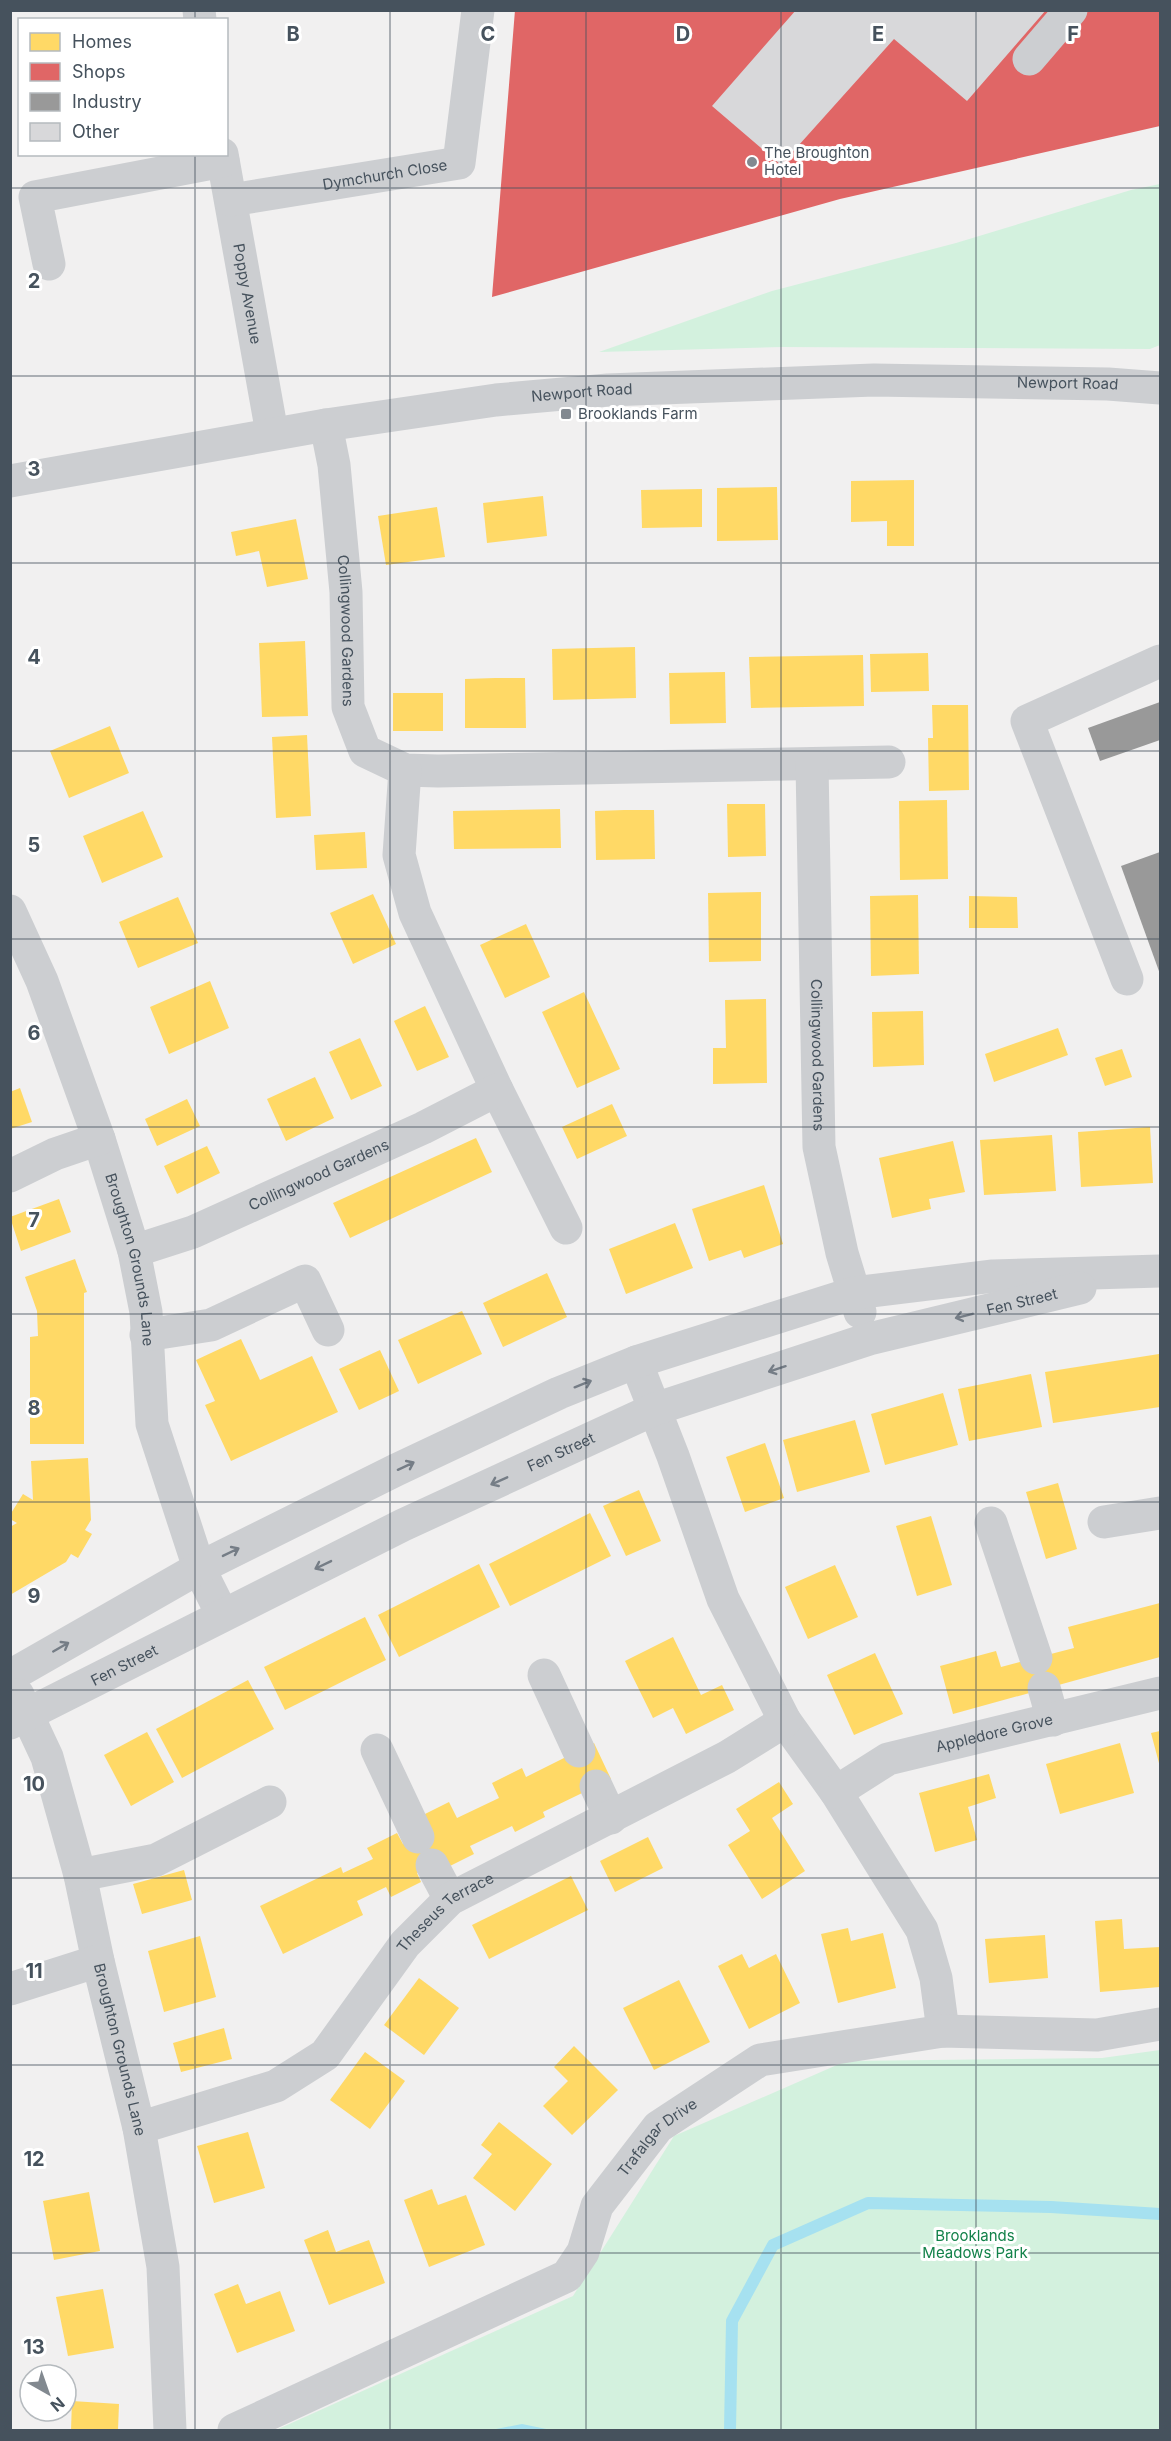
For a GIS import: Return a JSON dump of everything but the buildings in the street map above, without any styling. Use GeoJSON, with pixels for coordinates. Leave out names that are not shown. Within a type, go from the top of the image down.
{"type":"FeatureCollection","features":[{"type":"Feature","properties":{"kind":"street","name":"Dymchurch Close"},"geometry":{"type":"LineString","coordinates":[[231,200],[459,163],[478,10]]}},
{"type":"Feature","properties":{"kind":"street"},"geometry":{"type":"LineString","coordinates":[[1029,59],[1071,10]]}},
{"type":"Feature","properties":{"kind":"street","name":"Poppy Avenue"},"geometry":{"type":"LineString","coordinates":[[222,158],[272,434]]}},
{"type":"Feature","properties":{"kind":"street"},"geometry":{"type":"LineString","coordinates":[[49,264],[35,197],[222,158]]}},
{"type":"Feature","properties":{"kind":"street","name":"Newport Road"},"geometry":{"type":"LineString","coordinates":[[10,481],[327,425],[496,400],[608,390],[874,380],[1108,384],[1161,388]]}},
{"type":"Feature","properties":{"kind":"street","name":"Collingwood Gardens"},"geometry":{"type":"LineString","coordinates":[[327,425],[334,465],[346,592],[348,706],[365,751],[405,770],[889,762]]}},
{"type":"Feature","properties":{"kind":"street"},"geometry":{"type":"LineString","coordinates":[[1127,979],[1027,720],[1161,661]]}},
{"type":"Feature","properties":{"kind":"street","name":"Collingwood Gardens"},"geometry":{"type":"LineString","coordinates":[[812,764],[819,1147],[854,1293],[869,1339]]}},
{"type":"Feature","properties":{"kind":"street"},"geometry":{"type":"LineString","coordinates":[[405,770],[399,855],[416,914],[497,1090],[566,1228]]}},
{"type":"Feature","properties":{"kind":"street","name":"Broughton Grounds Lane"},"geometry":{"type":"LineString","coordinates":[[10,911],[42,981],[99,1139],[134,1251],[146,1312],[152,1424],[199,1568],[222,1614]]}},
{"type":"Feature","properties":{"kind":"street","name":"Collingwood Gardens"},"geometry":{"type":"LineString","coordinates":[[134,1251],[193,1232],[423,1128],[497,1090]]}},
{"type":"Feature","properties":{"kind":"street"},"geometry":{"type":"LineString","coordinates":[[10,1176],[55,1154],[99,1139]]}},
{"type":"Feature","properties":{"kind":"street","name":"Fen Street"},"geometry":{"type":"LineString","coordinates":[[10,1676],[199,1568],[396,1470],[560,1393],[636,1362],[854,1293],[993,1276],[1152,1272]]}},
{"type":"Feature","properties":{"kind":"street","name":"Fen Street"},"geometry":{"type":"LineString","coordinates":[[19,1718],[403,1525],[655,1409],[869,1339],[1152,1272]]}},
{"type":"Feature","properties":{"kind":"street"},"geometry":{"type":"LineString","coordinates":[[146,1335],[211,1324],[305,1281],[328,1330]]}},
{"type":"Feature","properties":{"kind":"street"},"geometry":{"type":"LineString","coordinates":[[636,1362],[723,1599],[784,1721],[836,1792],[922,1930],[936,1978],[943,2031]]}},
{"type":"Feature","properties":{"kind":"street"},"geometry":{"type":"LineString","coordinates":[[1104,1522],[1161,1513]]}},
{"type":"Feature","properties":{"kind":"street"},"geometry":{"type":"LineString","coordinates":[[991,1523],[1053,1720]]}},
{"type":"Feature","properties":{"kind":"street"},"geometry":{"type":"LineString","coordinates":[[544,1675],[579,1750]]}},
{"type":"Feature","properties":{"kind":"street","name":"Broughton Grounds Lane"},"geometry":{"type":"LineString","coordinates":[[10,1683],[19,1718],[47,1757],[80,1875],[98,1961],[139,2128],[163,2267],[170,2430]]}},
{"type":"Feature","properties":{"kind":"street","name":"Appledore Grove"},"geometry":{"type":"LineString","coordinates":[[836,1792],[888,1759],[1161,1694]]}},
{"type":"Feature","properties":{"kind":"street","name":"Theseus Terrace"},"geometry":{"type":"LineString","coordinates":[[139,2128],[276,2086],[325,2055],[405,1944],[450,1899],[727,1757],[784,1721]]}},
{"type":"Feature","properties":{"kind":"street"},"geometry":{"type":"LineString","coordinates":[[377,1750],[450,1899]]}},
{"type":"Feature","properties":{"kind":"street"},"geometry":{"type":"LineString","coordinates":[[596,1786],[610,1818]]}},
{"type":"Feature","properties":{"kind":"street"},"geometry":{"type":"LineString","coordinates":[[80,1875],[156,1860],[270,1802]]}},
{"type":"Feature","properties":{"kind":"street"},"geometry":{"type":"LineString","coordinates":[[10,1989],[98,1961]]}},
{"type":"Feature","properties":{"kind":"street","name":"Trafalgar Drive"},"geometry":{"type":"LineString","coordinates":[[234,2430],[567,2276],[583,2252],[597,2206],[658,2127],[760,2060],[943,2031],[1097,2035],[1161,2024]]}},
{"type":"Feature","properties":{"kind":"green space"},"geometry":{"type":"Polygon","coordinates":[[[1160,184],[1160,345],[1150,349],[782,347],[599,352],[772,291],[956,243],[1131,190],[1160,184]]]}},
{"type":"Feature","properties":{"kind":"green space","name":"Brooklands Meadows Park"},"geometry":{"type":"Polygon","coordinates":[[[1160,2050],[1160,2430],[276,2430],[573,2296],[674,2136],[846,2061],[1102,2058],[1160,2050]]]}},
{"type":"Feature","properties":{"kind":"water"},"geometry":{"type":"Polygon","coordinates":[[[522,2424],[551,2430],[491,2430],[522,2424]]]}},
{"type":"Feature","properties":{"kind":"waterway"},"geometry":{"type":"LineString","coordinates":[[730,2430],[732,2321],[773,2245],[868,2203],[1051,2207],[1160,2214]]}},
{"type":"Feature","properties":{"kind":"place","name":"The Broughton Hotel"},"geometry":{"type":"Point","coordinates":[752,162]}},
{"type":"Feature","properties":{"kind":"place","name":"Brooklands Farm"},"geometry":{"type":"Point","coordinates":[566,414]}}]}
